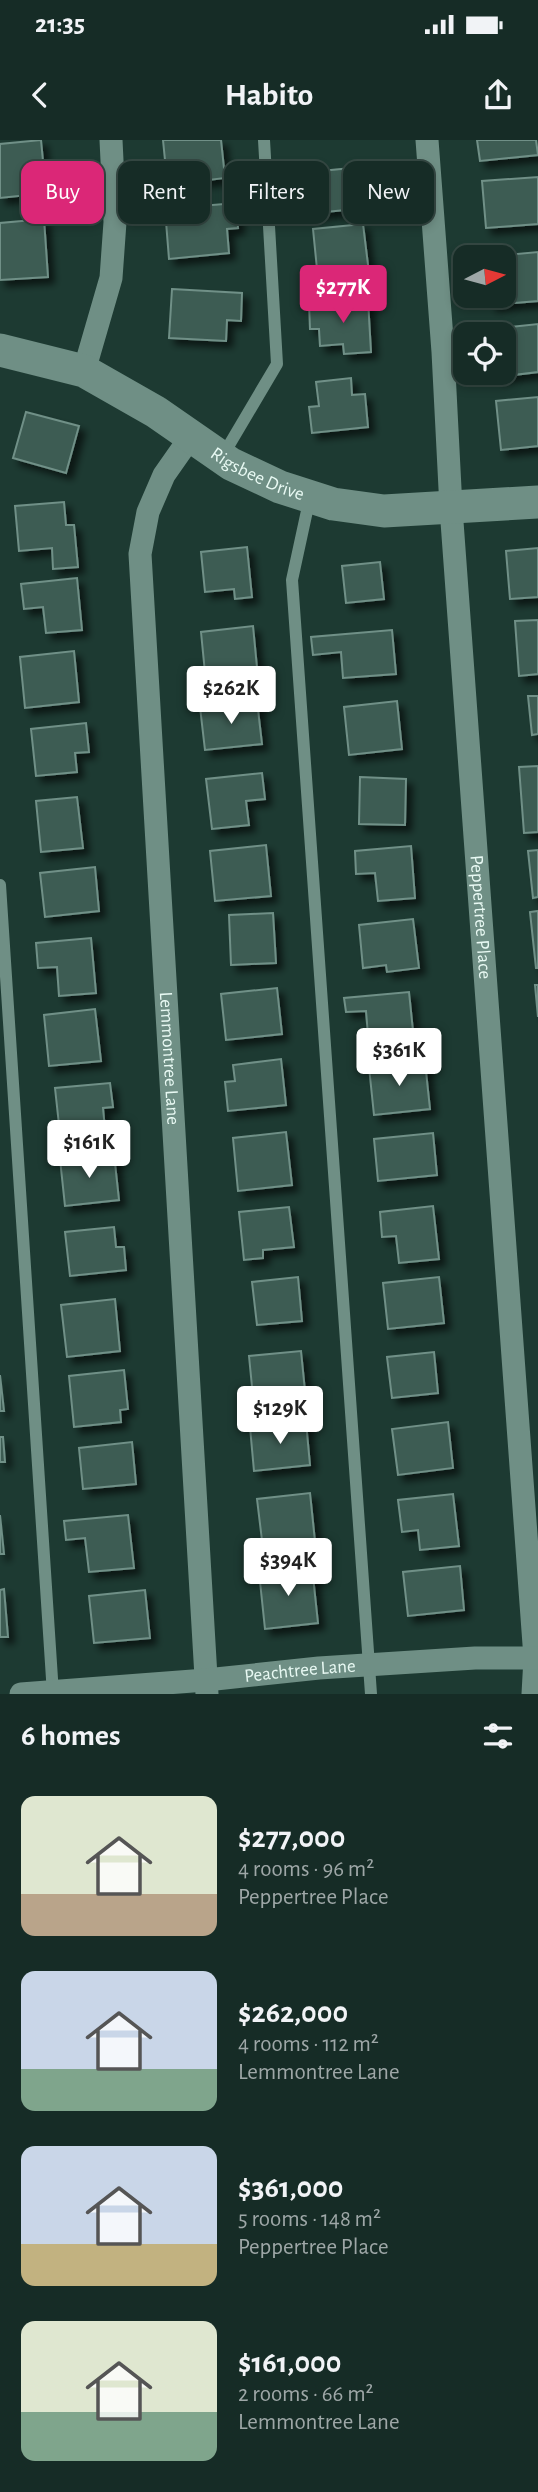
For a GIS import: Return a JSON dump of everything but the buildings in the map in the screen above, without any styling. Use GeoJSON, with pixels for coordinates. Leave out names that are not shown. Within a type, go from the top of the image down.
{"type":"FeatureCollection","features":[{"type":"Feature","properties":{"kind":"street"},"geometry":{"type":"LineString","coordinates":[[84,371],[111,278],[115,222],[111,140]]}},
{"type":"Feature","properties":{"kind":"street","name":"Peppertree Place"},"geometry":{"type":"LineString","coordinates":[[427,140],[443,352],[451,508],[536,1658],[533,1694]]}},
{"type":"Feature","properties":{"kind":"street","name":"Rigsbee Drive"},"geometry":{"type":"LineString","coordinates":[[0,351],[84,371],[192,435],[230,464],[280,487],[333,504],[384,511],[538,502]]}},
{"type":"Feature","properties":{"kind":"street","name":"Lemmontree Lane"},"geometry":{"type":"LineString","coordinates":[[192,435],[164,475],[153,500],[140,554],[207,1687]]}},
{"type":"Feature","properties":{"kind":"street","name":"Peachtree Lane"},"geometry":{"type":"LineString","coordinates":[[21,1694],[207,1687],[370,1665],[475,1658],[536,1658]]}},
{"type":"Feature","properties":{"kind":"lane"},"geometry":{"type":"LineString","coordinates":[[222,457],[277,364],[264,140]]}},
{"type":"Feature","properties":{"kind":"lane"},"geometry":{"type":"LineString","coordinates":[[310,497],[292,580],[371,1694]]}},
{"type":"Feature","properties":{"kind":"lane"},"geometry":{"type":"LineString","coordinates":[[0,885],[53,1693]]}}]}
